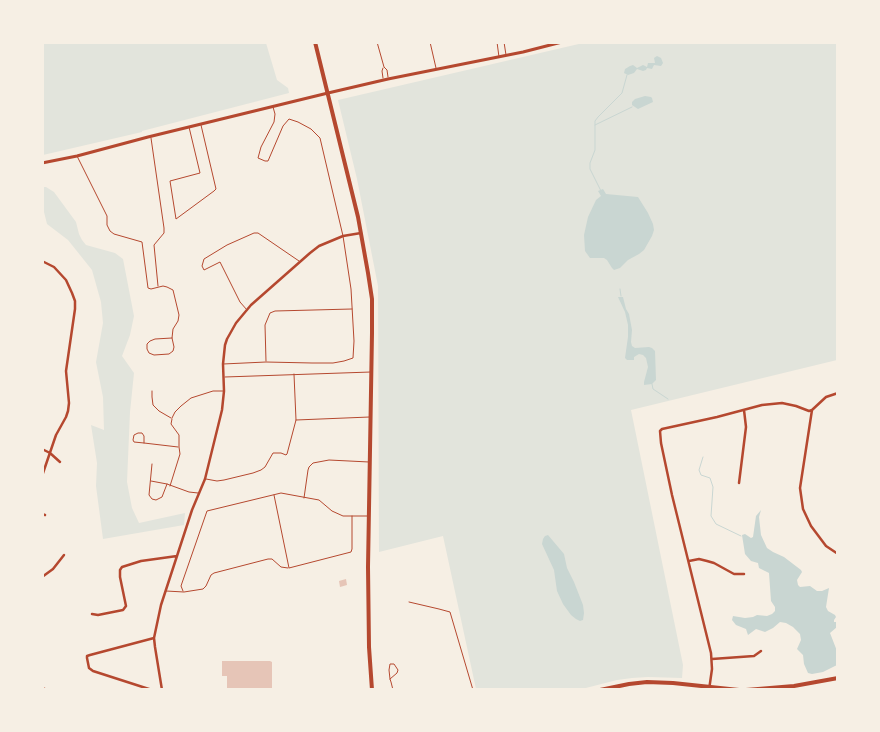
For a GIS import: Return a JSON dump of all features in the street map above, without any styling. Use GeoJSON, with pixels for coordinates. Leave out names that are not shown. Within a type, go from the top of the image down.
{"type":"FeatureCollection","features":[{"type":"Feature","properties":{"kind":"main road"},"geometry":{"type":"LineString","coordinates":[[315,42],[361,233],[372,299],[368,567],[369,647],[372,690]]}},
{"type":"Feature","properties":{"kind":"main road"},"geometry":{"type":"LineString","coordinates":[[746,690],[794,686],[838,678]]}},
{"type":"Feature","properties":{"kind":"main road"},"geometry":{"type":"LineString","coordinates":[[600,690],[620,685],[647,682],[739,690]]}},
{"type":"Feature","properties":{"kind":"street"},"geometry":{"type":"LineString","coordinates":[[42,163],[388,79],[499,57],[562,42]]}},
{"type":"Feature","properties":{"kind":"street"},"geometry":{"type":"LineString","coordinates":[[162,690],[154,638],[161,605],[205,479],[222,410],[224,391],[223,364],[227,339],[236,323],[247,310],[276,282],[319,246],[343,236],[361,233]]}},
{"type":"Feature","properties":{"kind":"street"},"geometry":{"type":"LineString","coordinates":[[42,261],[54,267],[66,280],[72,293],[75,308],[66,371],[68,411],[56,435],[42,476]]}},
{"type":"Feature","properties":{"kind":"street"},"geometry":{"type":"LineString","coordinates":[[838,393],[826,397],[812,410],[800,488],[802,509],[811,526],[826,546],[838,554]]}},
{"type":"Feature","properties":{"kind":"street"},"geometry":{"type":"LineString","coordinates":[[709,688],[712,659],[670,486],[659,432],[662,429],[762,405],[782,403],[809,411],[812,410]]}},
{"type":"Feature","properties":{"kind":"street"},"geometry":{"type":"LineString","coordinates":[[738,483],[746,427],[744,410]]}},
{"type":"Feature","properties":{"kind":"street"},"geometry":{"type":"LineString","coordinates":[[42,449],[60,462]]}},
{"type":"Feature","properties":{"kind":"street"},"geometry":{"type":"LineString","coordinates":[[42,577],[53,569],[64,555]]}},
{"type":"Feature","properties":{"kind":"street"},"geometry":{"type":"LineString","coordinates":[[92,614],[98,615],[123,610],[126,606],[120,577],[122,567],[141,561],[177,556]]}},
{"type":"Feature","properties":{"kind":"street"},"geometry":{"type":"LineString","coordinates":[[689,561],[707,560],[734,574],[744,574]]}},
{"type":"Feature","properties":{"kind":"street"},"geometry":{"type":"LineString","coordinates":[[152,690],[91,670],[87,663],[88,656],[90,655],[154,638]]}},
{"type":"Feature","properties":{"kind":"street"},"geometry":{"type":"LineString","coordinates":[[712,659],[754,656],[761,651]]}},
{"type":"Feature","properties":{"kind":"lane"},"geometry":{"type":"LineString","coordinates":[[377,42],[384,67],[387,70],[388,79]]}},
{"type":"Feature","properties":{"kind":"lane"},"geometry":{"type":"LineString","coordinates":[[430,42],[436,70]]}},
{"type":"Feature","properties":{"kind":"lane"},"geometry":{"type":"LineString","coordinates":[[497,42],[499,57]]}},
{"type":"Feature","properties":{"kind":"lane"},"geometry":{"type":"LineString","coordinates":[[504,42],[506,55]]}},
{"type":"Feature","properties":{"kind":"lane"},"geometry":{"type":"LineString","coordinates":[[384,67],[382,71],[384,80]]}},
{"type":"Feature","properties":{"kind":"lane"},"geometry":{"type":"LineString","coordinates":[[223,364],[335,362],[351,360],[353,358],[351,289],[343,236],[320,138],[311,129],[288,119],[283,126],[268,161],[265,162],[258,158],[274,122],[273,106]]}},
{"type":"Feature","properties":{"kind":"lane"},"geometry":{"type":"LineString","coordinates":[[189,127],[200,173],[170,181],[176,219],[216,189],[201,124]]}},
{"type":"Feature","properties":{"kind":"lane"},"geometry":{"type":"LineString","coordinates":[[150,136],[164,228],[164,233],[154,245],[158,287]]}},
{"type":"Feature","properties":{"kind":"lane"},"geometry":{"type":"LineString","coordinates":[[77,156],[107,216],[107,225],[110,232],[142,242],[147,286],[151,289],[163,286],[172,290],[179,315],[172,338],[173,351],[169,354],[154,355],[149,353],[147,349],[150,341],[172,338]]}},
{"type":"Feature","properties":{"kind":"lane"},"geometry":{"type":"LineString","coordinates":[[247,310],[240,302],[220,262],[204,270],[202,266],[204,259],[227,245],[258,234],[300,262]]}},
{"type":"Feature","properties":{"kind":"lane"},"geometry":{"type":"LineString","coordinates":[[266,362],[266,325],[270,314],[275,311],[352,309]]}},
{"type":"Feature","properties":{"kind":"lane"},"geometry":{"type":"LineString","coordinates":[[223,377],[372,372]]}},
{"type":"Feature","properties":{"kind":"lane"},"geometry":{"type":"LineString","coordinates":[[205,479],[217,481],[253,473],[265,467],[273,453],[287,454],[296,420],[294,374]]}},
{"type":"Feature","properties":{"kind":"lane"},"geometry":{"type":"LineString","coordinates":[[152,391],[153,405],[159,412],[172,419]]}},
{"type":"Feature","properties":{"kind":"lane"},"geometry":{"type":"LineString","coordinates":[[170,486],[180,454],[179,435],[171,424],[175,412],[191,398],[198,395],[213,391],[224,391]]}},
{"type":"Feature","properties":{"kind":"lane"},"geometry":{"type":"LineString","coordinates":[[296,420],[371,417]]}},
{"type":"Feature","properties":{"kind":"lane"},"geometry":{"type":"LineString","coordinates":[[144,443],[142,433],[134,436],[134,442],[179,447]]}},
{"type":"Feature","properties":{"kind":"lane"},"geometry":{"type":"LineString","coordinates":[[304,498],[309,467],[313,463],[329,460],[370,462]]}},
{"type":"Feature","properties":{"kind":"lane"},"geometry":{"type":"LineString","coordinates":[[152,464],[149,495],[152,499],[156,500],[162,497],[166,484]]}},
{"type":"Feature","properties":{"kind":"lane"},"geometry":{"type":"LineString","coordinates":[[150,480],[199,494]]}},
{"type":"Feature","properties":{"kind":"lane"},"geometry":{"type":"LineString","coordinates":[[183,591],[181,586],[207,512],[281,493],[319,500],[339,515],[369,516]]}},
{"type":"Feature","properties":{"kind":"lane"},"geometry":{"type":"LineString","coordinates":[[274,495],[289,568]]}},
{"type":"Feature","properties":{"kind":"lane"},"geometry":{"type":"LineString","coordinates":[[166,591],[184,592],[205,588],[211,575],[214,573],[268,559],[272,559],[281,568],[289,568],[349,553],[352,549],[352,516]]}},
{"type":"Feature","properties":{"kind":"lane"},"geometry":{"type":"LineString","coordinates":[[409,602],[450,612],[473,690]]}},
{"type":"Feature","properties":{"kind":"lane"},"geometry":{"type":"LineString","coordinates":[[390,679],[398,670],[394,664],[390,664],[389,670],[390,679],[393,690]]}},
{"type":"Feature","properties":{"kind":"shaded area"},"geometry":{"type":"Polygon","coordinates":[[[42,43],[266,43],[277,80],[288,88],[289,93],[142,132],[43,155],[42,43]]]}},
{"type":"Feature","properties":{"kind":"shaded area"},"geometry":{"type":"Polygon","coordinates":[[[583,43],[837,43],[837,360],[631,410],[683,665],[682,678],[632,678],[578,690],[476,689],[443,536],[379,552],[378,286],[357,179],[338,100],[583,43]]]}},
{"type":"Feature","properties":{"kind":"shaded area"},"geometry":{"type":"Polygon","coordinates":[[[657,56],[661,58],[663,63],[661,66],[654,65],[652,69],[647,68],[643,71],[637,69],[634,73],[628,75],[624,73],[625,69],[633,65],[637,68],[643,65],[647,67],[648,63],[655,63],[654,58],[657,56]]]}},
{"type":"Feature","properties":{"kind":"shaded area"},"geometry":{"type":"Polygon","coordinates":[[[645,96],[651,97],[653,102],[638,109],[632,105],[635,99],[645,96]]]}},
{"type":"Feature","properties":{"kind":"shaded area"},"geometry":{"type":"Polygon","coordinates":[[[43,187],[54,192],[76,222],[79,234],[86,245],[115,253],[123,259],[134,316],[130,335],[122,356],[134,373],[127,482],[132,508],[139,523],[185,513],[184,525],[103,539],[96,486],[97,463],[91,425],[104,430],[103,397],[96,362],[103,323],[101,302],[92,270],[68,240],[47,224],[43,208],[43,187]]]}},
{"type":"Feature","properties":{"kind":"shaded area"},"geometry":{"type":"Polygon","coordinates":[[[603,189],[606,194],[638,197],[648,213],[654,230],[644,250],[628,260],[620,268],[614,270],[604,258],[590,258],[585,251],[584,235],[588,217],[596,200],[601,196],[598,191],[603,189]]]}},
{"type":"Feature","properties":{"kind":"shaded area"},"geometry":{"type":"Polygon","coordinates":[[[618,297],[623,297],[629,314],[632,346],[635,348],[649,347],[655,351],[656,380],[652,384],[644,385],[648,367],[646,358],[643,355],[639,354],[634,357],[634,360],[627,360],[625,358],[628,325],[625,312],[618,297]]]}},
{"type":"Feature","properties":{"kind":"shaded area"},"geometry":{"type":"Polygon","coordinates":[[[761,510],[759,517],[761,535],[767,548],[784,557],[801,570],[802,572],[797,580],[798,585],[800,587],[810,586],[817,591],[829,588],[826,607],[828,611],[835,615],[834,622],[837,622],[837,627],[830,633],[837,651],[837,665],[823,672],[808,673],[803,655],[797,649],[801,640],[800,634],[786,623],[780,622],[765,632],[756,629],[748,635],[746,629],[736,625],[732,620],[733,616],[745,618],[757,615],[767,616],[775,611],[771,601],[769,573],[759,568],[758,563],[751,561],[745,554],[742,535],[745,534],[751,538],[753,537],[756,516],[761,510]]]}},
{"type":"Feature","properties":{"kind":"shaded area"},"geometry":{"type":"Polygon","coordinates":[[[548,535],[564,554],[567,568],[583,605],[583,620],[580,621],[571,615],[557,591],[554,570],[542,544],[545,536],[548,535]]]}},
{"type":"Feature","properties":{"kind":"building"},"geometry":{"type":"Polygon","coordinates":[[[346,579],[347,585],[340,587],[339,581],[346,579]]]}},
{"type":"Feature","properties":{"kind":"building"},"geometry":{"type":"Polygon","coordinates":[[[222,661],[272,662],[272,690],[227,690],[227,676],[222,676],[222,661]]]}},
{"type":"Feature","properties":{"kind":"waterway"},"geometry":{"type":"LineString","coordinates":[[601,191],[590,169],[590,163],[595,150],[595,121],[622,93],[627,75]]}},
{"type":"Feature","properties":{"kind":"waterway"},"geometry":{"type":"LineString","coordinates":[[595,125],[632,107]]}},
{"type":"Feature","properties":{"kind":"waterway"},"geometry":{"type":"LineString","coordinates":[[620,289],[621,296]]}},
{"type":"Feature","properties":{"kind":"waterway"},"geometry":{"type":"LineString","coordinates":[[652,384],[653,389],[668,399]]}},
{"type":"Feature","properties":{"kind":"waterway"},"geometry":{"type":"LineString","coordinates":[[703,457],[699,470],[701,475],[710,478],[713,487],[711,516],[716,524],[741,536]]}}]}
